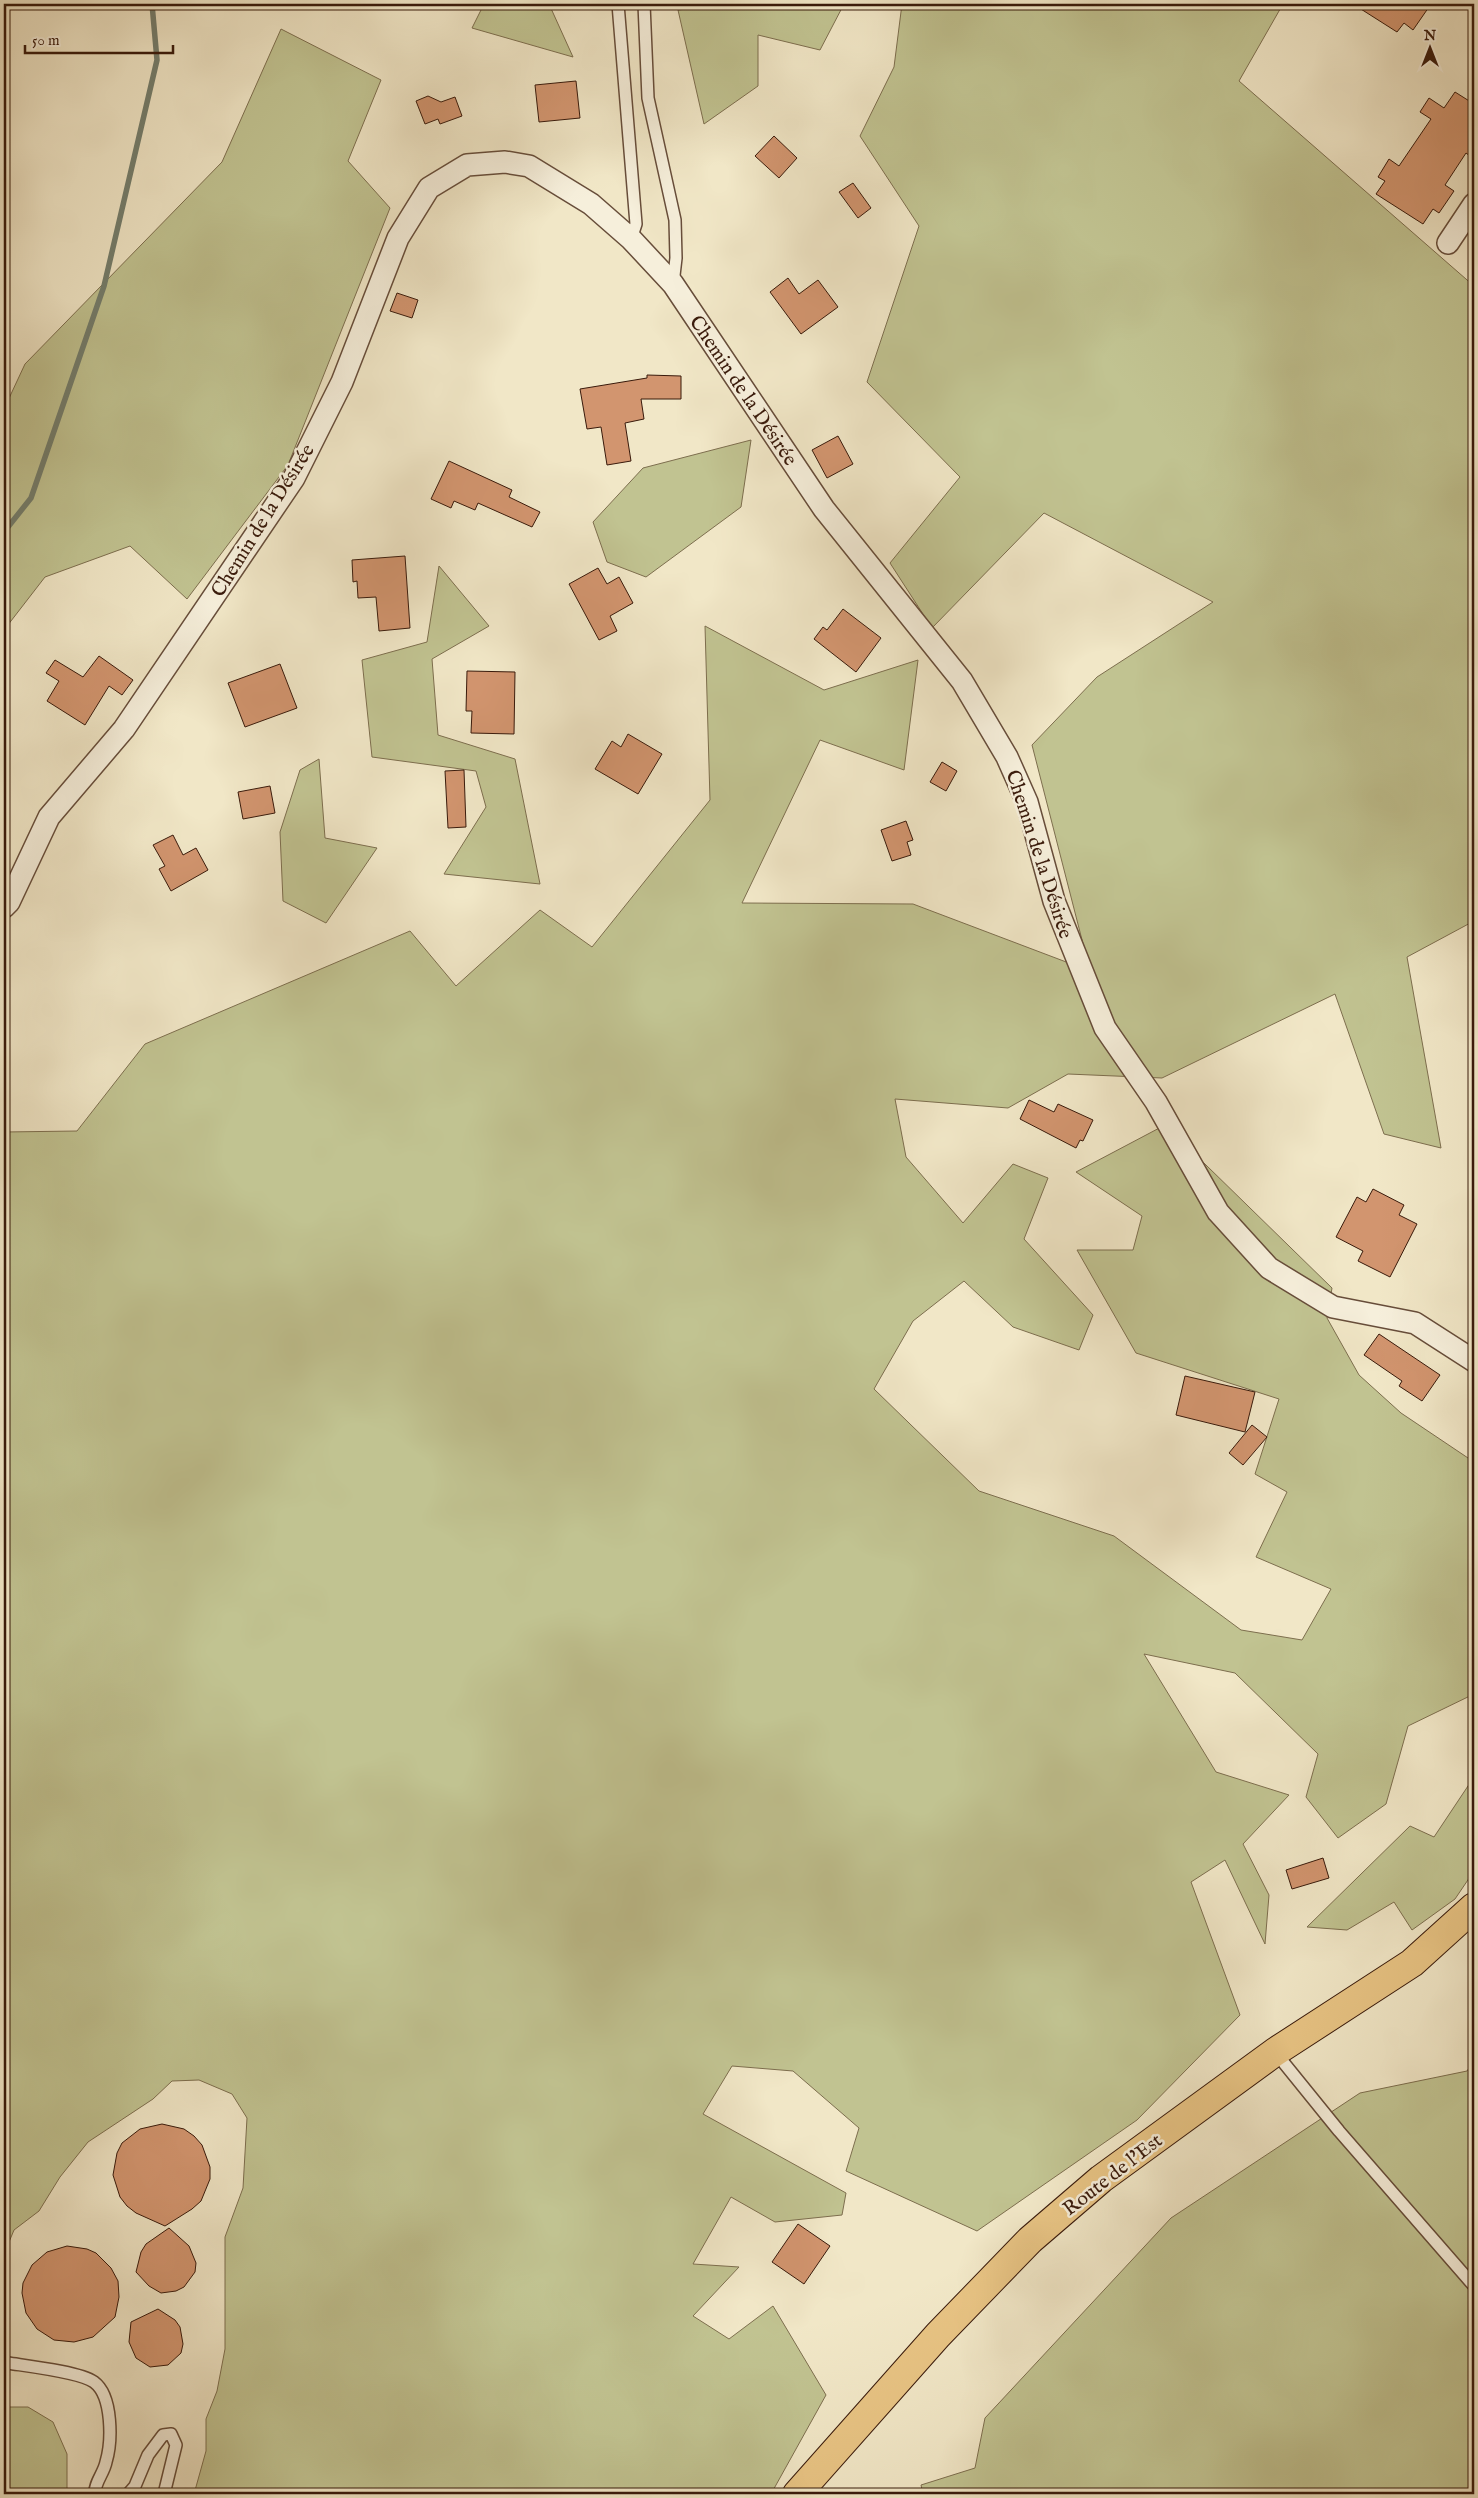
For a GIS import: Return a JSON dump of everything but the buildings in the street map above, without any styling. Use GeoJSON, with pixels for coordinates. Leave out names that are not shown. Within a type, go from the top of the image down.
{"type":"FeatureCollection","features":[{"type":"Feature","properties":{"kind":"main road","name":"Route de l'Est"},"geometry":{"type":"LineString","coordinates":[[797,2494],[938,2335],[1030,2240],[1101,2179],[1275,2052],[1412,1963],[1474,1907]]}},
{"type":"Feature","properties":{"kind":"street","name":"Chemin de la Désirée"},"geometry":{"type":"LineString","coordinates":[[4,906],[9,902],[49,817],[124,728],[294,478],[342,382],[398,238],[428,188],[467,165],[505,162],[529,166],[590,204],[631,239],[673,284],[824,509],[962,681],[1007,757],[1027,802],[1054,902],[1105,1028],[1156,1102],[1218,1212],[1269,1268],[1333,1307],[1415,1323],[1474,1361]]}},
{"type":"Feature","properties":{"kind":"street"},"geometry":{"type":"LineString","coordinates":[[1448,243],[1474,204]]}},
{"type":"Feature","properties":{"kind":"lane"},"geometry":{"type":"LineString","coordinates":[[618,4],[636,224],[631,239]]}},
{"type":"Feature","properties":{"kind":"lane"},"geometry":{"type":"LineString","coordinates":[[644,4],[648,98],[675,220],[676,258],[673,284]]}},
{"type":"Feature","properties":{"kind":"lane"},"geometry":{"type":"LineString","coordinates":[[1275,2052],[1345,2138],[1474,2286]]}},
{"type":"Feature","properties":{"kind":"lane"},"geometry":{"type":"LineString","coordinates":[[8,2364],[77,2376],[94,2382],[104,2395],[110,2416],[107,2462],[95,2494]]}},
{"type":"Feature","properties":{"kind":"lane"},"geometry":{"type":"LineString","coordinates":[[128,2494],[134,2486],[148,2456],[163,2435],[171,2434],[176,2445],[164,2494]]}},
{"type":"Feature","properties":{"kind":"green space"},"geometry":{"type":"Polygon","coordinates":[[[484,4],[549,4],[573,57],[472,28],[484,4]]]}},
{"type":"Feature","properties":{"kind":"green space"},"geometry":{"type":"Polygon","coordinates":[[[731,4],[844,4],[820,50],[758,35],[758,86],[704,124],[678,10],[731,4]]]}},
{"type":"Feature","properties":{"kind":"green space"},"geometry":{"type":"Polygon","coordinates":[[[902,4],[1283,4],[1239,81],[1474,286],[1474,921],[1407,957],[1441,1148],[1384,1134],[1335,994],[1162,1078],[1068,1074],[1008,1108],[895,1099],[906,1157],[963,1223],[1013,1164],[1048,1178],[1024,1239],[1093,1315],[1079,1350],[1013,1327],[964,1281],[913,1321],[874,1389],[979,1491],[1114,1536],[1241,1630],[1302,1640],[1331,1589],[1256,1557],[1287,1492],[1255,1474],[1279,1399],[1136,1353],[1077,1250],[1133,1250],[1142,1216],[1076,1172],[1165,1125],[1332,1288],[1327,1318],[1359,1375],[1401,1413],[1474,1462],[1474,1694],[1408,1726],[1386,1804],[1338,1838],[1306,1797],[1318,1754],[1235,1673],[1144,1654],[1216,1772],[1289,1795],[1243,1844],[1269,1895],[1265,1944],[1225,1860],[1191,1882],[1240,2015],[1137,2120],[977,2231],[846,2171],[859,2128],[793,2071],[732,2066],[703,2114],[846,2193],[842,2215],[775,2222],[731,2197],[693,2264],[739,2267],[693,2316],[729,2339],[773,2306],[826,2395],[771,2494],[194,2494],[206,2451],[206,2419],[217,2391],[225,2349],[225,2237],[243,2188],[247,2118],[232,2094],[199,2080],[172,2081],[153,2099],[88,2142],[60,2177],[39,2211],[14,2230],[4,2254],[4,1132],[77,1131],[145,1044],[410,931],[456,986],[540,910],[592,947],[710,800],[705,626],[824,690],[918,660],[904,770],[820,740],[742,903],[913,904],[1090,971],[1032,745],[1097,677],[1213,602],[1044,513],[932,628],[890,563],[960,477],[867,382],[919,226],[860,136],[894,67],[902,4]]]}},
{"type":"Feature","properties":{"kind":"green space"},"geometry":{"type":"Polygon","coordinates":[[[281,29],[381,80],[348,161],[390,208],[288,465],[187,599],[130,546],[45,577],[4,630],[4,409],[25,364],[222,162],[281,29]]]}},
{"type":"Feature","properties":{"kind":"green space"},"geometry":{"type":"Polygon","coordinates":[[[751,440],[741,507],[646,577],[607,562],[593,522],[643,468],[751,440]]]}},
{"type":"Feature","properties":{"kind":"green space"},"geometry":{"type":"Polygon","coordinates":[[[439,566],[489,626],[432,659],[438,735],[515,759],[540,884],[444,874],[486,807],[476,771],[372,757],[362,660],[427,642],[439,566]]]}},
{"type":"Feature","properties":{"kind":"green space"},"geometry":{"type":"Polygon","coordinates":[[[319,759],[325,838],[377,848],[326,923],[283,901],[280,832],[300,770],[319,759]]]}},
{"type":"Feature","properties":{"kind":"green space"},"geometry":{"type":"Polygon","coordinates":[[[1474,1777],[1474,1871],[1455,1899],[1412,1930],[1394,1902],[1347,1930],[1307,1927],[1410,1826],[1434,1837],[1474,1777]]]}},
{"type":"Feature","properties":{"kind":"green space"},"geometry":{"type":"Polygon","coordinates":[[[1474,2061],[1474,2494],[923,2494],[921,2485],[975,2468],[985,2418],[1171,2218],[1360,2093],[1467,2071],[1474,2061]]]}},
{"type":"Feature","properties":{"kind":"green space"},"geometry":{"type":"Polygon","coordinates":[[[4,2407],[28,2407],[53,2422],[67,2454],[67,2494],[4,2494],[4,2407]]]}},
{"type":"Feature","properties":{"kind":"waterway"},"geometry":{"type":"LineString","coordinates":[[4,532],[31,498],[104,286],[157,60],[152,4]]}}]}
